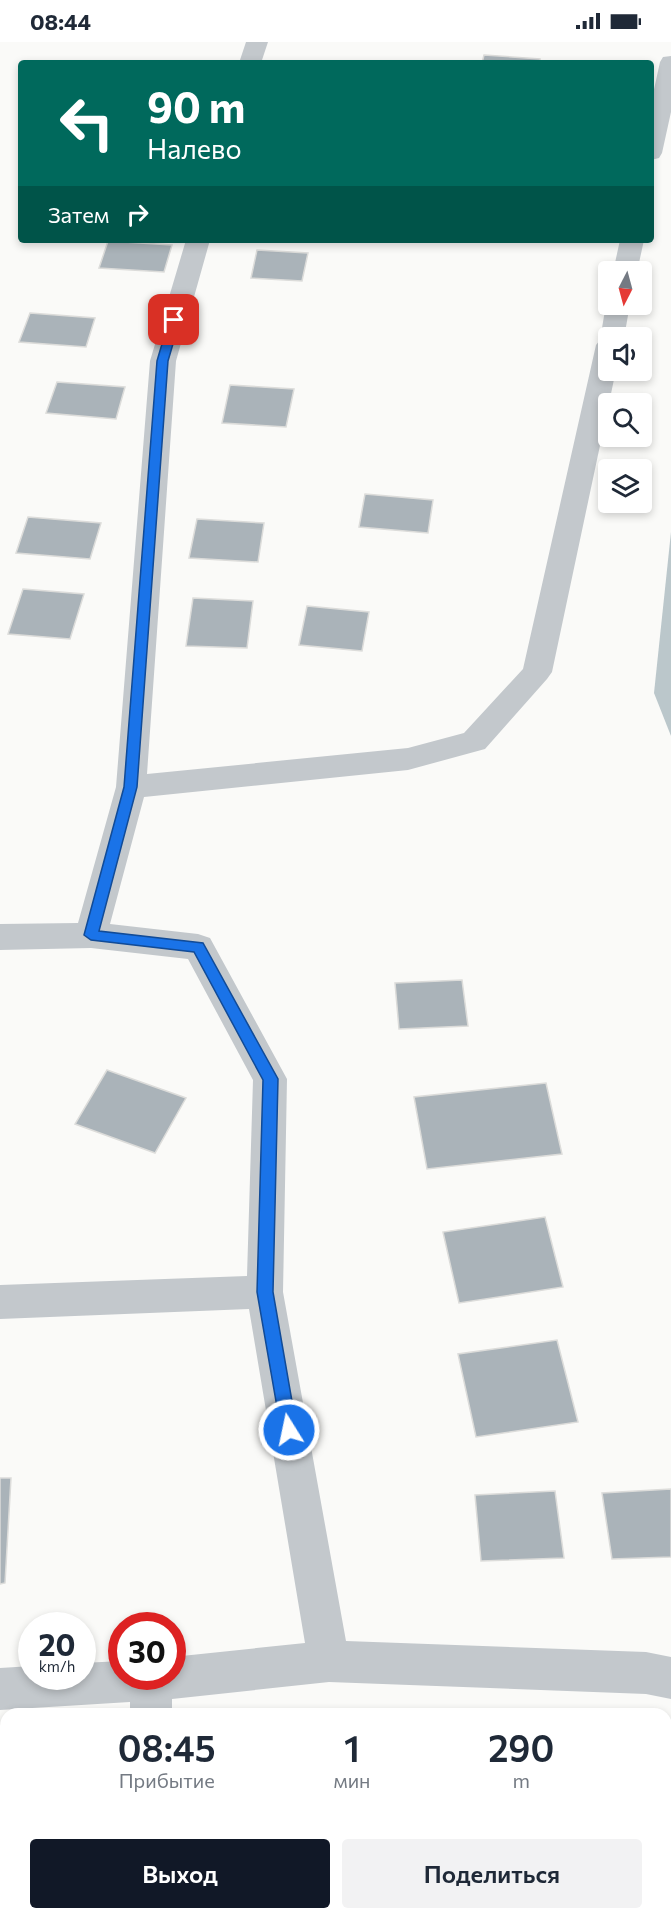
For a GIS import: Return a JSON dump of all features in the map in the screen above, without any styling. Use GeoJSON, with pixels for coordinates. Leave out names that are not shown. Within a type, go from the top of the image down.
{"type":"FeatureCollection","features":[{"type":"Feature","properties":{"kind":"street"},"geometry":{"type":"LineString","coordinates":[[251,60],[257,42]]}},
{"type":"Feature","properties":{"kind":"street"},"geometry":{"type":"LineString","coordinates":[[654,139],[671,62]]}},
{"type":"Feature","properties":{"kind":"street"},"geometry":{"type":"LineString","coordinates":[[91,935],[131,787],[163,361],[197,243]]}},
{"type":"Feature","properties":{"kind":"street"},"geometry":{"type":"LineString","coordinates":[[627,261],[631,243]]}},
{"type":"Feature","properties":{"kind":"street"},"geometry":{"type":"LineString","coordinates":[[131,787],[408,759],[474,741],[537,672],[601,381]]}},
{"type":"Feature","properties":{"kind":"street"},"geometry":{"type":"LineString","coordinates":[[0,937],[91,935],[198,947],[270,1079],[265,1292],[329,1661]]}},
{"type":"Feature","properties":{"kind":"street"},"geometry":{"type":"LineString","coordinates":[[0,1302],[265,1292]]}},
{"type":"Feature","properties":{"kind":"street"},"geometry":{"type":"LineString","coordinates":[[0,1689],[152,1697],[329,1661],[646,1673],[671,1678]]}},
{"type":"Feature","properties":{"kind":"shaded area"},"geometry":{"type":"Polygon","coordinates":[[[671,532],[671,736],[654,693],[671,532]]]}},
{"type":"Feature","properties":{"kind":"building"},"geometry":{"type":"Polygon","coordinates":[[[484,55],[540,59],[540,60],[483,60],[484,55]]]}},
{"type":"Feature","properties":{"kind":"building"},"geometry":{"type":"Polygon","coordinates":[[[107,243],[172,245],[164,272],[99,268],[107,243]]]}},
{"type":"Feature","properties":{"kind":"building"},"geometry":{"type":"Polygon","coordinates":[[[257,250],[308,253],[302,281],[251,278],[257,250]]]}},
{"type":"Feature","properties":{"kind":"building"},"geometry":{"type":"Polygon","coordinates":[[[30,313],[95,318],[86,347],[19,342],[30,313]]]}},
{"type":"Feature","properties":{"kind":"building"},"geometry":{"type":"Polygon","coordinates":[[[57,382],[125,387],[116,419],[46,413],[57,382]]]}},
{"type":"Feature","properties":{"kind":"building"},"geometry":{"type":"Polygon","coordinates":[[[230,385],[294,389],[286,427],[222,423],[230,385]]]}},
{"type":"Feature","properties":{"kind":"building"},"geometry":{"type":"Polygon","coordinates":[[[365,494],[433,500],[428,533],[359,527],[365,494]]]}},
{"type":"Feature","properties":{"kind":"building"},"geometry":{"type":"Polygon","coordinates":[[[28,517],[101,523],[90,559],[16,553],[28,517]]]}},
{"type":"Feature","properties":{"kind":"building"},"geometry":{"type":"Polygon","coordinates":[[[197,519],[264,523],[258,562],[189,558],[197,519]]]}},
{"type":"Feature","properties":{"kind":"building"},"geometry":{"type":"Polygon","coordinates":[[[23,589],[84,594],[70,639],[8,634],[23,589]]]}},
{"type":"Feature","properties":{"kind":"building"},"geometry":{"type":"Polygon","coordinates":[[[193,598],[253,601],[247,648],[186,646],[193,598]]]}},
{"type":"Feature","properties":{"kind":"building"},"geometry":{"type":"Polygon","coordinates":[[[307,606],[369,612],[362,651],[299,645],[307,606]]]}},
{"type":"Feature","properties":{"kind":"building"},"geometry":{"type":"Polygon","coordinates":[[[462,980],[468,1026],[399,1029],[395,983],[462,980]]]}},
{"type":"Feature","properties":{"kind":"building"},"geometry":{"type":"Polygon","coordinates":[[[107,1070],[186,1098],[155,1153],[75,1124],[107,1070]]]}},
{"type":"Feature","properties":{"kind":"building"},"geometry":{"type":"Polygon","coordinates":[[[546,1083],[562,1154],[427,1169],[414,1097],[546,1083]]]}},
{"type":"Feature","properties":{"kind":"building"},"geometry":{"type":"Polygon","coordinates":[[[545,1217],[563,1287],[459,1303],[443,1232],[545,1217]]]}},
{"type":"Feature","properties":{"kind":"building"},"geometry":{"type":"Polygon","coordinates":[[[557,1340],[578,1422],[476,1437],[458,1354],[557,1340]]]}},
{"type":"Feature","properties":{"kind":"building"},"geometry":{"type":"Polygon","coordinates":[[[0,1478],[11,1478],[5,1583],[0,1584],[0,1478]]]}},
{"type":"Feature","properties":{"kind":"building"},"geometry":{"type":"Polygon","coordinates":[[[671,1489],[671,1557],[612,1559],[602,1493],[671,1489]]]}},
{"type":"Feature","properties":{"kind":"building"},"geometry":{"type":"Polygon","coordinates":[[[555,1491],[564,1558],[481,1561],[475,1495],[555,1491]]]}},
{"type":"Feature","properties":{"kind":"route"},"geometry":{"type":"LineString","coordinates":[[174,320],[163,361],[131,787],[91,935],[198,947],[270,1079],[265,1292],[289,1430]]}}]}
